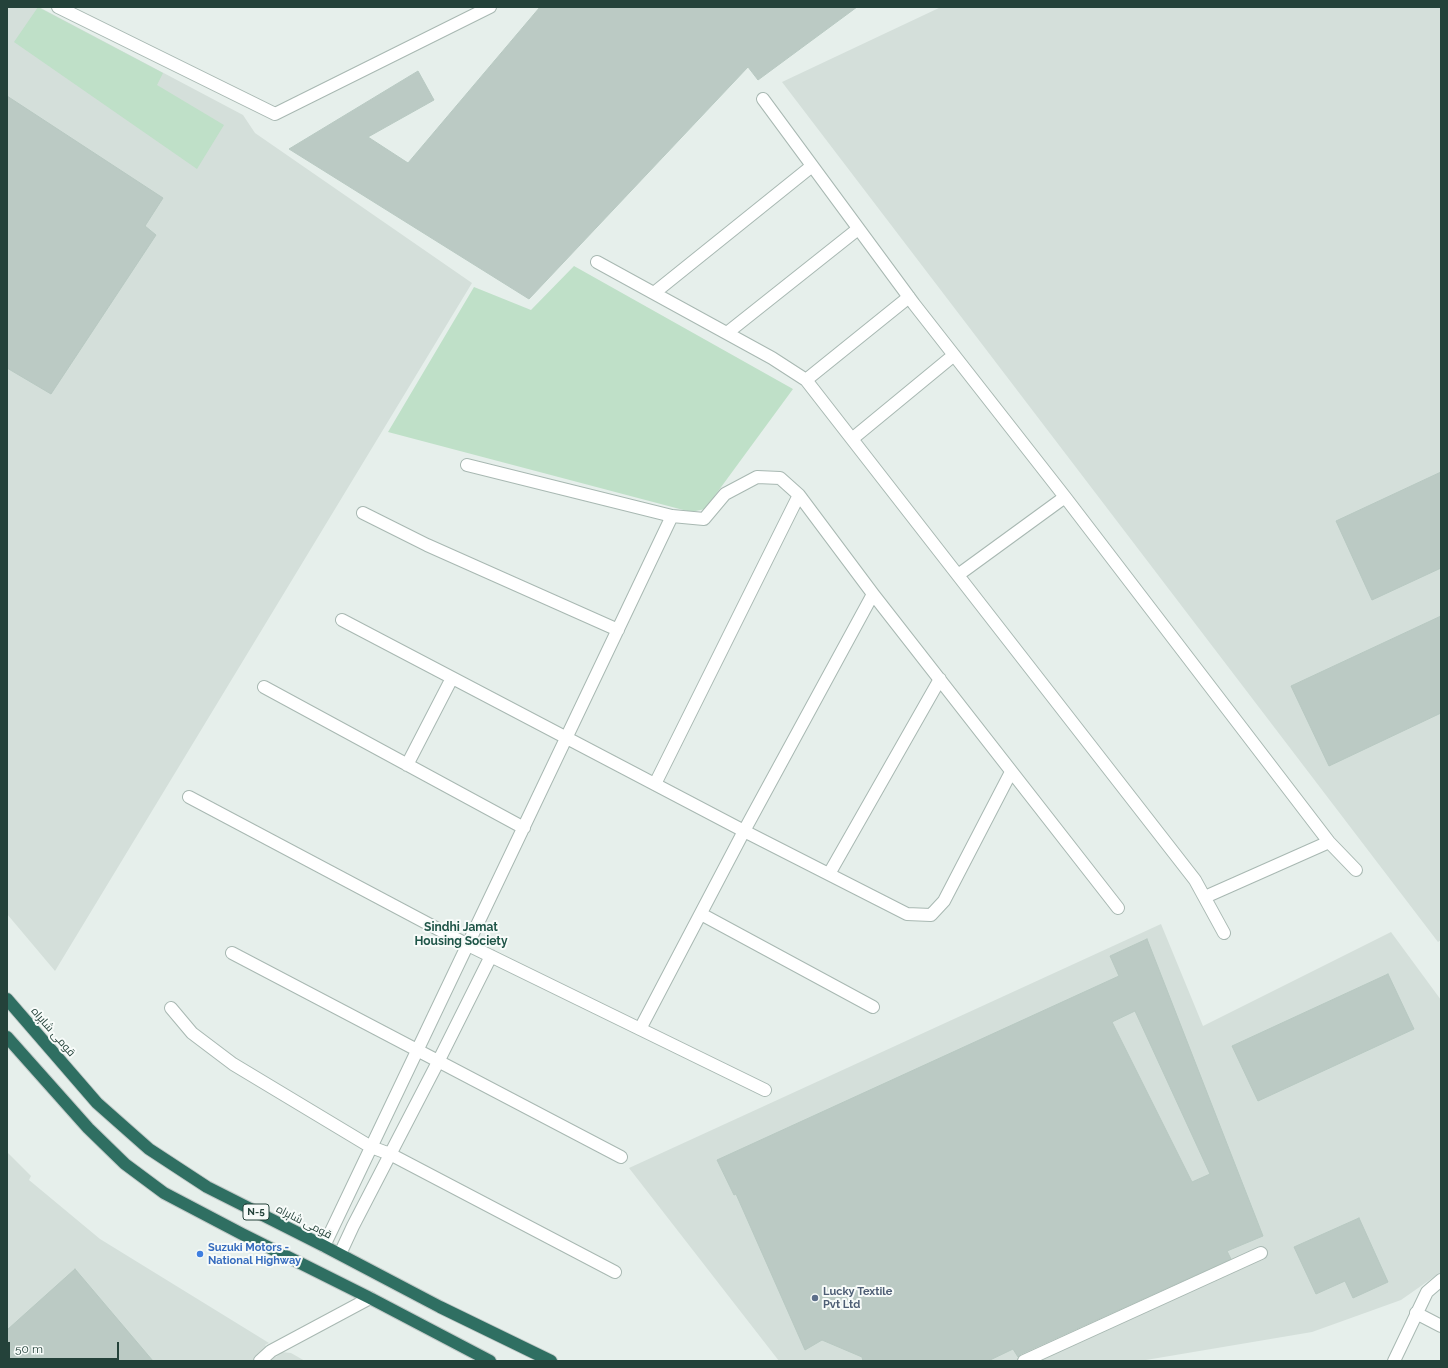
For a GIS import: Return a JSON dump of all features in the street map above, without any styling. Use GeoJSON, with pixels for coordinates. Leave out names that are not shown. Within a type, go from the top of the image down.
{"type":"FeatureCollection","features":[{"type":"Feature","properties":{"kind":"highway","name":"قومی شاہراہ"},"geometry":{"type":"LineString","coordinates":[[7,999],[97,1103],[149,1149],[207,1187],[340,1254],[440,1307],[551,1361]]}},
{"type":"Feature","properties":{"kind":"highway","name":"N-5"},"geometry":{"type":"LineString","coordinates":[[7,1037],[88,1128],[125,1164],[164,1193],[490,1361]]}},
{"type":"Feature","properties":{"kind":"street"},"geometry":{"type":"LineString","coordinates":[[58,7],[275,114],[490,7]]}},
{"type":"Feature","properties":{"kind":"street"},"geometry":{"type":"LineString","coordinates":[[762,99],[909,297],[1065,497],[1329,842],[1356,870]]}},
{"type":"Feature","properties":{"kind":"street"},"geometry":{"type":"LineString","coordinates":[[654,293],[812,166]]}},
{"type":"Feature","properties":{"kind":"street"},"geometry":{"type":"LineString","coordinates":[[727,333],[858,229]]}},
{"type":"Feature","properties":{"kind":"street"},"geometry":{"type":"LineString","coordinates":[[597,262],[772,358],[806,380],[1196,880],[1224,933]]}},
{"type":"Feature","properties":{"kind":"street"},"geometry":{"type":"LineString","coordinates":[[806,380],[909,297]]}},
{"type":"Feature","properties":{"kind":"street"},"geometry":{"type":"LineString","coordinates":[[852,439],[954,355]]}},
{"type":"Feature","properties":{"kind":"street"},"geometry":{"type":"LineString","coordinates":[[467,465],[672,516],[704,518],[725,494],[757,476],[780,478],[799,495],[872,594],[1118,908]]}},
{"type":"Feature","properties":{"kind":"street"},"geometry":{"type":"LineString","coordinates":[[655,784],[799,495]]}},
{"type":"Feature","properties":{"kind":"street"},"geometry":{"type":"LineString","coordinates":[[958,575],[1065,497]]}},
{"type":"Feature","properties":{"kind":"street"},"geometry":{"type":"LineString","coordinates":[[363,513],[427,544],[618,630]]}},
{"type":"Feature","properties":{"kind":"street"},"geometry":{"type":"LineString","coordinates":[[324,1246],[672,516]]}},
{"type":"Feature","properties":{"kind":"street"},"geometry":{"type":"LineString","coordinates":[[640,1029],[872,594]]}},
{"type":"Feature","properties":{"kind":"street"},"geometry":{"type":"LineString","coordinates":[[342,620],[744,832],[906,914],[931,914],[944,901],[1011,772]]}},
{"type":"Feature","properties":{"kind":"street"},"geometry":{"type":"LineString","coordinates":[[407,765],[452,678]]}},
{"type":"Feature","properties":{"kind":"street"},"geometry":{"type":"LineString","coordinates":[[829,874],[940,679]]}},
{"type":"Feature","properties":{"kind":"street"},"geometry":{"type":"LineString","coordinates":[[264,687],[524,828]]}},
{"type":"Feature","properties":{"kind":"street"},"geometry":{"type":"LineString","coordinates":[[189,797],[468,945],[765,1090]]}},
{"type":"Feature","properties":{"kind":"street"},"geometry":{"type":"LineString","coordinates":[[1205,897],[1329,842]]}},
{"type":"Feature","properties":{"kind":"street"},"geometry":{"type":"LineString","coordinates":[[701,914],[873,1007]]}},
{"type":"Feature","properties":{"kind":"street"},"geometry":{"type":"LineString","coordinates":[[232,953],[621,1157]]}},
{"type":"Feature","properties":{"kind":"street"},"geometry":{"type":"LineString","coordinates":[[340,1254],[491,956]]}},
{"type":"Feature","properties":{"kind":"street"},"geometry":{"type":"LineString","coordinates":[[171,1008],[192,1033],[232,1064],[371,1147],[390,1154],[615,1272]]}},
{"type":"Feature","properties":{"kind":"street"},"geometry":{"type":"LineString","coordinates":[[1024,1361],[1261,1253]]}},
{"type":"Feature","properties":{"kind":"street"},"geometry":{"type":"LineString","coordinates":[[1394,1361],[1427,1292],[1441,1280]]}},
{"type":"Feature","properties":{"kind":"street"},"geometry":{"type":"LineString","coordinates":[[260,1361],[271,1351],[370,1298]]}},
{"type":"Feature","properties":{"kind":"street"},"geometry":{"type":"LineString","coordinates":[[1416,1313],[1441,1326]]}},
{"type":"Feature","properties":{"kind":"shaded area"},"geometry":{"type":"Polygon","coordinates":[[[7,7],[39,7],[243,115],[255,133],[472,283],[55,971],[7,914],[7,7]]]}},
{"type":"Feature","properties":{"kind":"shaded area"},"geometry":{"type":"Polygon","coordinates":[[[941,7],[1441,7],[1441,940],[1438,942],[782,82],[941,7]]]}},
{"type":"Feature","properties":{"kind":"shaded area"},"geometry":{"type":"Polygon","coordinates":[[[1161,924],[1203,1026],[1391,932],[1441,1000],[1441,1272],[1401,1300],[1312,1332],[1140,1361],[779,1361],[629,1168],[1161,924]]]}},
{"type":"Feature","properties":{"kind":"shaded area"},"geometry":{"type":"Polygon","coordinates":[[[7,1152],[31,1176],[29,1180],[100,1239],[269,1343],[265,1345],[276,1357],[282,1352],[291,1353],[305,1361],[7,1361],[7,1152]]]}},
{"type":"Feature","properties":{"kind":"green space"},"geometry":{"type":"Polygon","coordinates":[[[38,7],[163,73],[157,85],[224,125],[197,169],[14,42],[38,7]]]}},
{"type":"Feature","properties":{"kind":"green space"},"geometry":{"type":"Polygon","coordinates":[[[574,266],[793,389],[705,509],[691,512],[388,432],[474,287],[531,310],[574,266]]]}},
{"type":"Feature","properties":{"kind":"building"},"geometry":{"type":"Polygon","coordinates":[[[540,7],[857,7],[758,80],[748,67],[529,299],[289,149],[418,71],[434,100],[368,137],[408,163],[540,7]]]}},
{"type":"Feature","properties":{"kind":"building"},"geometry":{"type":"Polygon","coordinates":[[[7,96],[163,198],[145,226],[156,235],[51,394],[7,368],[7,96]]]}},
{"type":"Feature","properties":{"kind":"building"},"geometry":{"type":"Polygon","coordinates":[[[1441,472],[1441,568],[1372,600],[1336,521],[1441,472]]]}},
{"type":"Feature","properties":{"kind":"building"},"geometry":{"type":"Polygon","coordinates":[[[1441,616],[1441,713],[1329,766],[1291,686],[1441,616]]]}},
{"type":"Feature","properties":{"kind":"building"},"geometry":{"type":"Polygon","coordinates":[[[1147,939],[1263,1236],[1227,1251],[1231,1259],[1021,1354],[1018,1357],[1013,1349],[988,1361],[863,1361],[862,1357],[822,1340],[805,1350],[736,1194],[734,1195],[717,1160],[1119,976],[1110,956],[1147,939]],[[1135,1011],[1112,1022],[1192,1182],[1210,1174],[1135,1011]]]}},
{"type":"Feature","properties":{"kind":"building"},"geometry":{"type":"Polygon","coordinates":[[[1388,974],[1414,1029],[1258,1101],[1232,1046],[1388,974]]]}},
{"type":"Feature","properties":{"kind":"building"},"geometry":{"type":"Polygon","coordinates":[[[1359,1218],[1388,1282],[1353,1298],[1345,1281],[1316,1294],[1294,1247],[1359,1218]]]}},
{"type":"Feature","properties":{"kind":"building"},"geometry":{"type":"Polygon","coordinates":[[[75,1269],[153,1361],[7,1361],[7,1330],[75,1269]]]}},
{"type":"Feature","properties":{"kind":"place","name":"Suzuki Motors - National Highway"},"geometry":{"type":"Point","coordinates":[200,1254]}},
{"type":"Feature","properties":{"kind":"place","name":"Lucky Textile Pvt Ltd"},"geometry":{"type":"Point","coordinates":[815,1298]}},
{"type":"Feature","properties":{"kind":"district","name":"Sindhi Jamat Housing Society"},"geometry":{"type":"Point","coordinates":[461,934]}}]}
